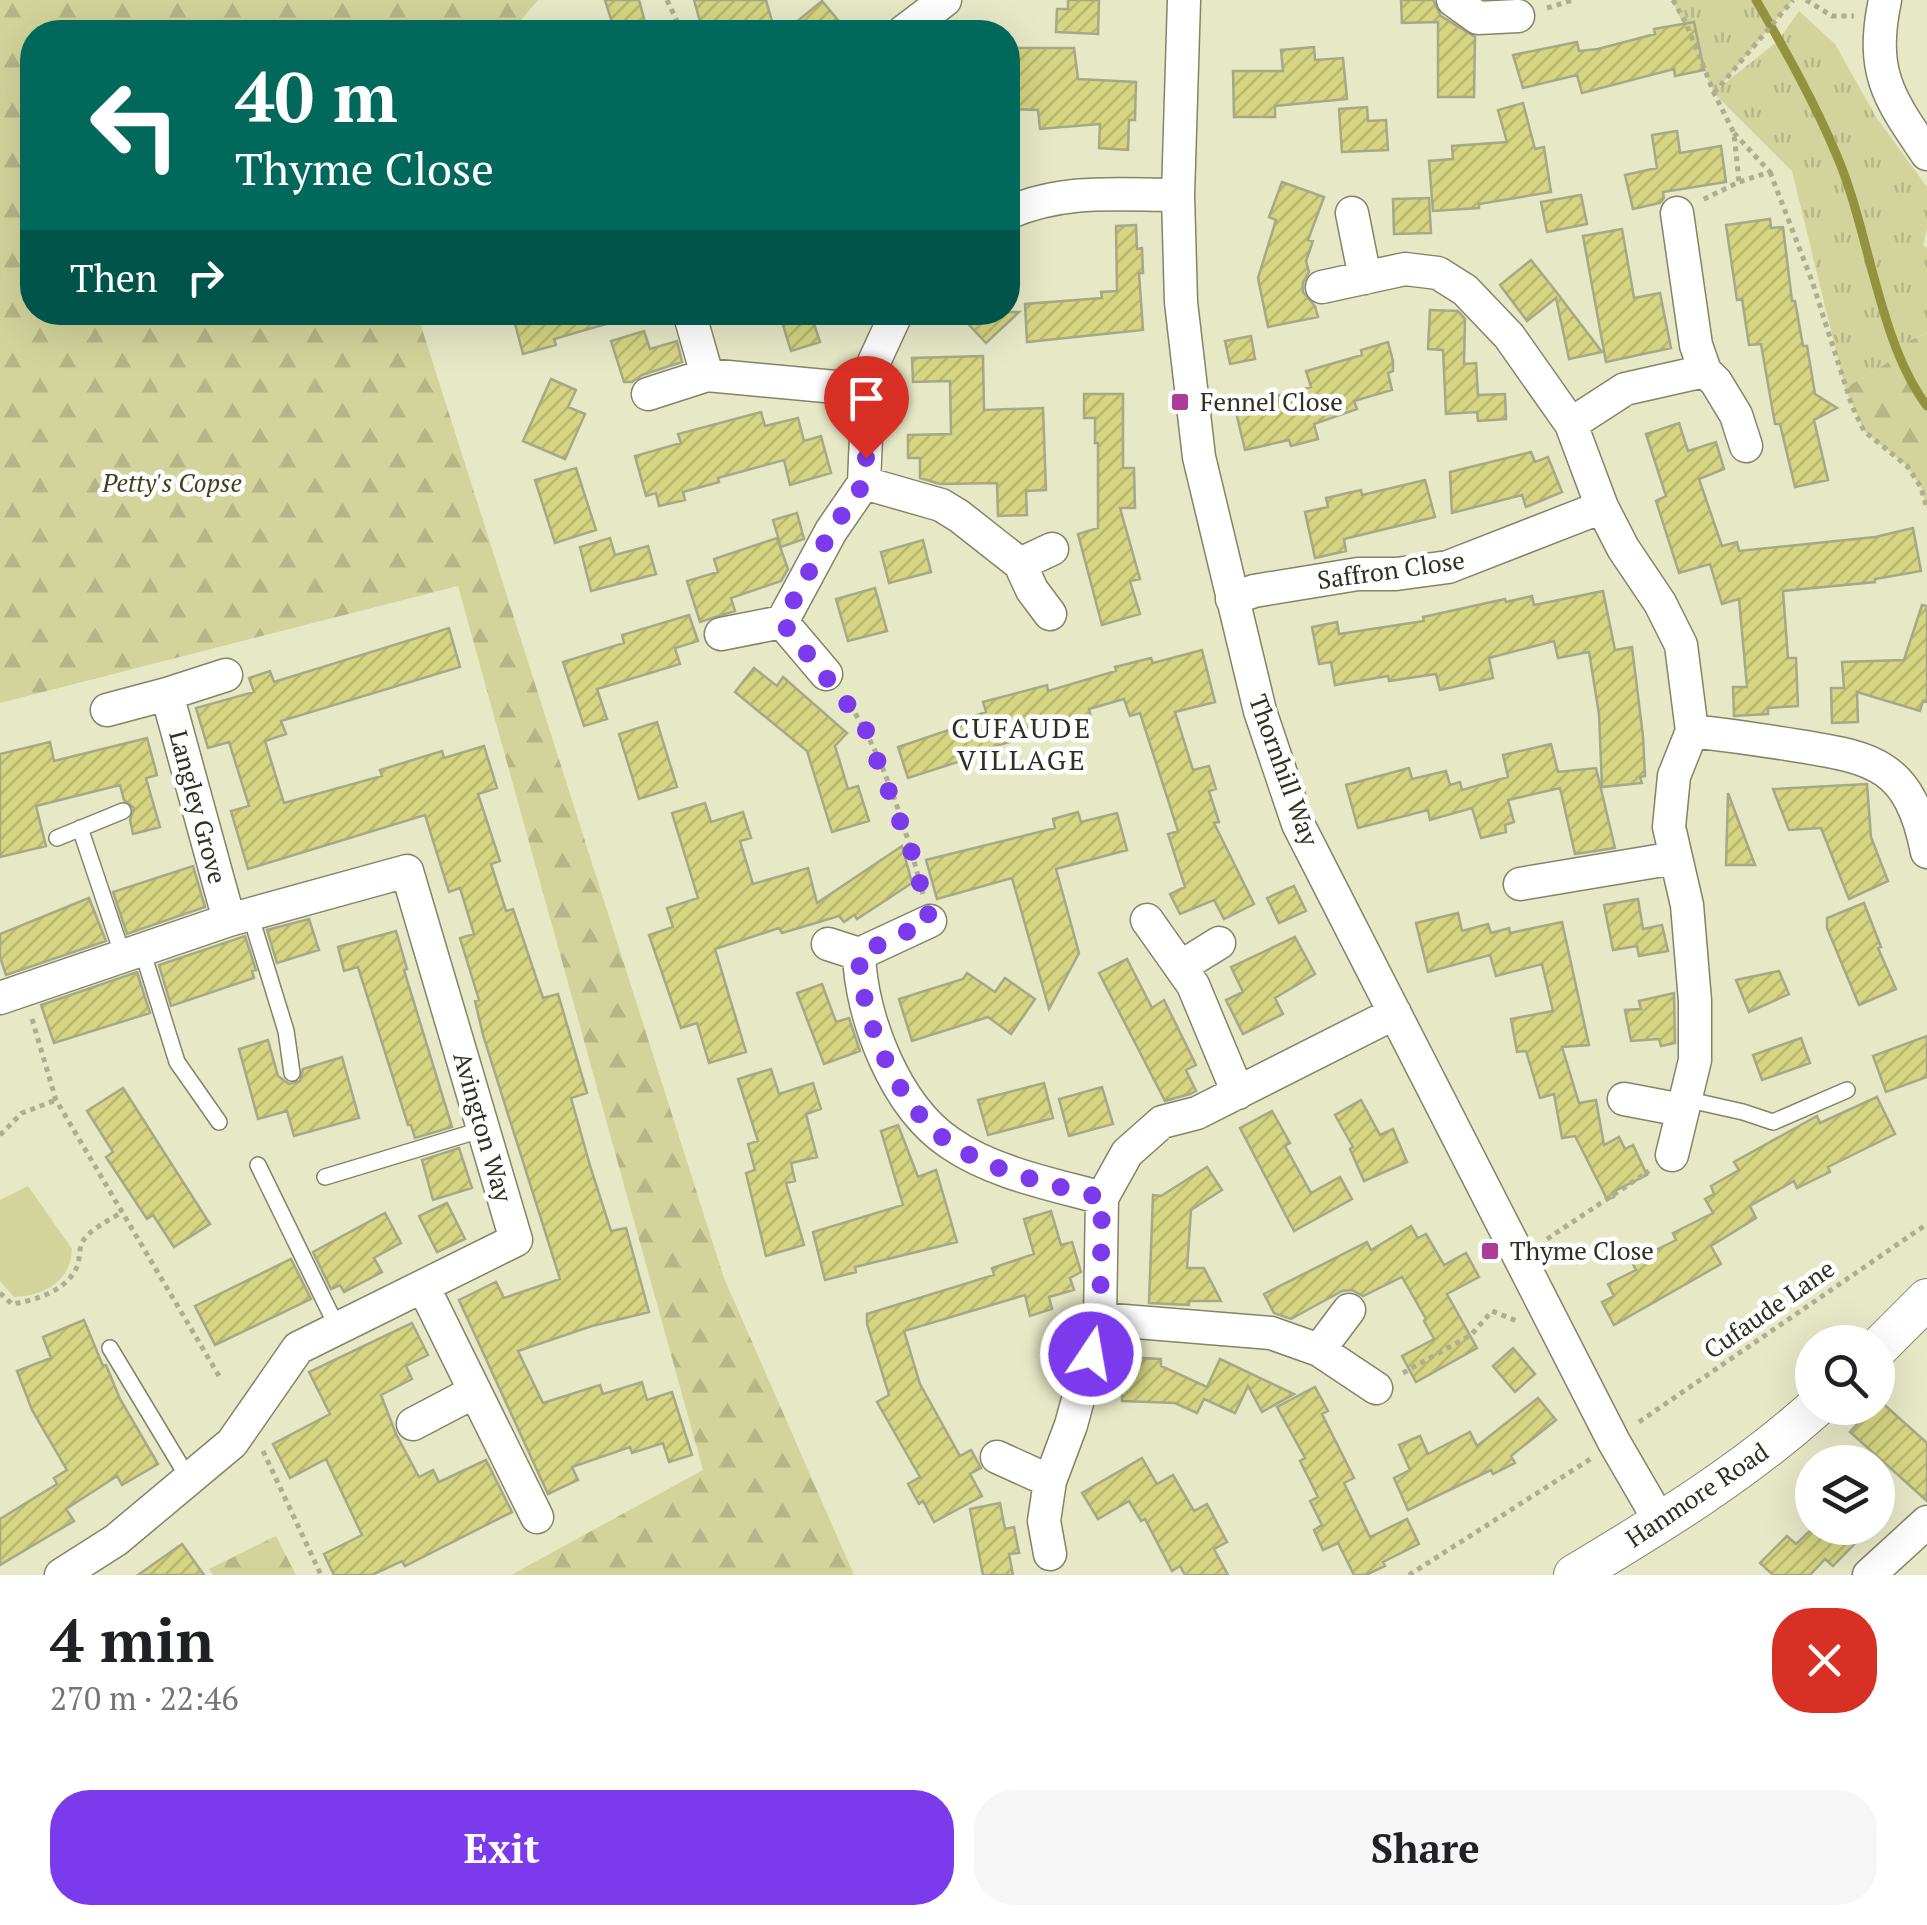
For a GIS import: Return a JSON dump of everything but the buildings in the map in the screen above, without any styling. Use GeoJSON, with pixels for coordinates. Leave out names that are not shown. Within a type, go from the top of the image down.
{"type":"FeatureCollection","features":[{"type":"Feature","properties":{"kind":"street"},"geometry":{"type":"LineString","coordinates":[[918,20],[945,0]]}},
{"type":"Feature","properties":{"kind":"street","name":"Thornhill Way"},"geometry":{"type":"LineString","coordinates":[[1184,0],[1178,194],[1181,302],[1199,457],[1260,712],[1298,824],[1614,1442],[1661,1523]]}},
{"type":"Feature","properties":{"kind":"street"},"geometry":{"type":"LineString","coordinates":[[1453,0],[1478,18],[1518,16]]}},
{"type":"Feature","properties":{"kind":"street"},"geometry":{"type":"LineString","coordinates":[[1884,8],[1878,58],[1893,104],[1927,154]]}},
{"type":"Feature","properties":{"kind":"street"},"geometry":{"type":"LineString","coordinates":[[1020,207],[1034,201],[1081,193],[1178,194]]}},
{"type":"Feature","properties":{"kind":"street"},"geometry":{"type":"LineString","coordinates":[[1352,213],[1365,278]]}},
{"type":"Feature","properties":{"kind":"street"},"geometry":{"type":"LineString","coordinates":[[1669,226],[1705,371],[1728,398],[1746,446]]}},
{"type":"Feature","properties":{"kind":"street"},"geometry":{"type":"LineString","coordinates":[[1322,287],[1404,269],[1438,273],[1465,290],[1508,336],[1571,424],[1622,548],[1660,602],[1681,645],[1692,731],[1674,776],[1668,827],[1687,905],[1695,1001],[1695,1060],[1672,1154]]}},
{"type":"Feature","properties":{"kind":"street"},"geometry":{"type":"LineString","coordinates":[[692,325],[707,375]]}},
{"type":"Feature","properties":{"kind":"street"},"geometry":{"type":"LineString","coordinates":[[782,622],[831,531],[864,483],[868,390],[874,362],[891,325]]}},
{"type":"Feature","properties":{"kind":"street"},"geometry":{"type":"LineString","coordinates":[[1571,424],[1625,388],[1705,371]]}},
{"type":"Feature","properties":{"kind":"street"},"geometry":{"type":"LineString","coordinates":[[648,394],[707,375],[868,390]]}},
{"type":"Feature","properties":{"kind":"street"},"geometry":{"type":"LineString","coordinates":[[864,483],[941,505],[986,535],[1020,564],[1032,590],[1050,614]]}},
{"type":"Feature","properties":{"kind":"street","name":"Saffron Close"},"geometry":{"type":"LineString","coordinates":[[1232,598],[1254,590],[1358,574],[1448,567],[1602,507]]}},
{"type":"Feature","properties":{"kind":"street"},"geometry":{"type":"LineString","coordinates":[[1020,564],[1052,549]]}},
{"type":"Feature","properties":{"kind":"street"},"geometry":{"type":"LineString","coordinates":[[721,634],[782,622]]}},
{"type":"Feature","properties":{"kind":"street"},"geometry":{"type":"LineString","coordinates":[[782,622],[826,674]]}},
{"type":"Feature","properties":{"kind":"street"},"geometry":{"type":"LineString","coordinates":[[106,710],[226,675]]}},
{"type":"Feature","properties":{"kind":"street","name":"Langley Grove"},"geometry":{"type":"LineString","coordinates":[[167,694],[239,917]]}},
{"type":"Feature","properties":{"kind":"street"},"geometry":{"type":"LineString","coordinates":[[1692,731],[1848,752],[1876,762],[1894,778],[1909,800],[1927,852]]}},
{"type":"Feature","properties":{"kind":"street"},"geometry":{"type":"LineString","coordinates":[[1520,884],[1674,858]]}},
{"type":"Feature","properties":{"kind":"street","name":"Avington Way"},"geometry":{"type":"LineString","coordinates":[[14,1002],[132,953],[239,917],[408,871],[516,1240],[298,1348],[232,1444],[116,1540],[61,1575]]}},
{"type":"Feature","properties":{"kind":"street"},"geometry":{"type":"LineString","coordinates":[[1146,920],[1182,966],[1238,1093]]}},
{"type":"Feature","properties":{"kind":"street"},"geometry":{"type":"LineString","coordinates":[[930,921],[844,949],[860,982],[869,1020],[917,1113],[950,1143],[1010,1172],[1102,1198]]}},
{"type":"Feature","properties":{"kind":"street"},"geometry":{"type":"LineString","coordinates":[[1182,966],[1219,943]]}},
{"type":"Feature","properties":{"kind":"street"},"geometry":{"type":"LineString","coordinates":[[1050,1554],[1044,1521],[1050,1481],[1072,1425],[1100,1319],[1102,1198],[1127,1154],[1162,1122],[1197,1113],[1395,1013]]}},
{"type":"Feature","properties":{"kind":"street"},"geometry":{"type":"LineString","coordinates":[[1624,1100],[1683,1105]]}},
{"type":"Feature","properties":{"kind":"street"},"geometry":{"type":"LineString","coordinates":[[424,1288],[537,1517]]}},
{"type":"Feature","properties":{"kind":"street"},"geometry":{"type":"LineString","coordinates":[[1318,1350],[1349,1310]]}},
{"type":"Feature","properties":{"kind":"street"},"geometry":{"type":"LineString","coordinates":[[1895,1334],[1923,1310]]}},
{"type":"Feature","properties":{"kind":"street"},"geometry":{"type":"LineString","coordinates":[[1100,1319],[1271,1333],[1318,1350],[1379,1397]]}},
{"type":"Feature","properties":{"kind":"street"},"geometry":{"type":"LineString","coordinates":[[414,1424],[474,1392]]}},
{"type":"Feature","properties":{"kind":"street","name":"Hanmore Road"},"geometry":{"type":"LineString","coordinates":[[1574,1575],[1661,1523],[1766,1452],[1796,1425]]}},
{"type":"Feature","properties":{"kind":"street"},"geometry":{"type":"LineString","coordinates":[[997,1457],[1050,1481]]}},
{"type":"Feature","properties":{"kind":"street"},"geometry":{"type":"LineString","coordinates":[[1869,1575],[1927,1522]]}},
{"type":"Feature","properties":{"kind":"lane"},"geometry":{"type":"LineString","coordinates":[[56,838],[123,811]]}},
{"type":"Feature","properties":{"kind":"lane"},"geometry":{"type":"LineString","coordinates":[[80,828],[177,1062],[218,1122]]}},
{"type":"Feature","properties":{"kind":"lane"},"geometry":{"type":"LineString","coordinates":[[239,917],[286,1031],[292,1073]]}},
{"type":"Feature","properties":{"kind":"lane"},"geometry":{"type":"LineString","coordinates":[[1683,1105],[1744,1112],[1773,1122],[1847,1090]]}},
{"type":"Feature","properties":{"kind":"lane"},"geometry":{"type":"LineString","coordinates":[[324,1177],[484,1129]]}},
{"type":"Feature","properties":{"kind":"lane"},"geometry":{"type":"LineString","coordinates":[[258,1165],[338,1329]]}},
{"type":"Feature","properties":{"kind":"lane"},"geometry":{"type":"LineString","coordinates":[[110,1348],[190,1481]]}},
{"type":"Feature","properties":{"kind":"path"},"geometry":{"type":"LineString","coordinates":[[1673,0],[1734,133],[1770,172],[1864,431],[1907,466],[1921,488],[1927,509]]}},
{"type":"Feature","properties":{"kind":"path"},"geometry":{"type":"LineString","coordinates":[[1714,93],[1793,0]]}},
{"type":"Feature","properties":{"kind":"path"},"geometry":{"type":"LineString","coordinates":[[1806,0],[1832,16],[1884,8]]}},
{"type":"Feature","properties":{"kind":"path"},"geometry":{"type":"LineString","coordinates":[[1734,133],[1739,182]]}},
{"type":"Feature","properties":{"kind":"path"},"geometry":{"type":"LineString","coordinates":[[1669,226],[1739,182],[1770,172]]}},
{"type":"Feature","properties":{"kind":"path"},"geometry":{"type":"LineString","coordinates":[[826,674],[864,725],[912,853],[930,921]]}},
{"type":"Feature","properties":{"kind":"path"},"geometry":{"type":"LineString","coordinates":[[14,1002],[56,1100],[219,1376]]}},
{"type":"Feature","properties":{"kind":"path"},"geometry":{"type":"LineString","coordinates":[[0,1135],[22,1113],[56,1100]]}},
{"type":"Feature","properties":{"kind":"path"},"geometry":{"type":"LineString","coordinates":[[1548,1239],[1672,1154]]}},
{"type":"Feature","properties":{"kind":"path"},"geometry":{"type":"LineString","coordinates":[[0,1293],[12,1304],[53,1291],[72,1278],[86,1236],[122,1212]]}},
{"type":"Feature","properties":{"kind":"path","name":"Cufaude Lane"},"geometry":{"type":"LineString","coordinates":[[1633,1427],[1927,1224]]}},
{"type":"Feature","properties":{"kind":"path"},"geometry":{"type":"LineString","coordinates":[[1379,1397],[1471,1335],[1492,1310],[1517,1321]]}},
{"type":"Feature","properties":{"kind":"path"},"geometry":{"type":"LineString","coordinates":[[261,1446],[321,1575]]}},
{"type":"Feature","properties":{"kind":"path"},"geometry":{"type":"LineString","coordinates":[[1409,1575],[1597,1454]]}},
{"type":"Feature","properties":{"kind":"green space","name":"Petty's Copse"},"geometry":{"type":"Polygon","coordinates":[[[0,0],[538,0],[521,20],[20,20],[20,325],[421,325],[724,1278],[854,1575],[511,1575],[703,1470],[458,586],[0,703],[0,0]]]}},
{"type":"Feature","properties":{"kind":"green space"},"geometry":{"type":"Polygon","coordinates":[[[1672,0],[1793,0],[1719,88],[1778,41],[1799,11],[1835,44],[1876,117],[1927,187],[1923,245],[1927,248],[1927,333],[1898,346],[1887,363],[1845,388],[1792,171],[1714,93],[1672,0]]]}},
{"type":"Feature","properties":{"kind":"green space"},"geometry":{"type":"Polygon","coordinates":[[[1927,333],[1927,509],[1921,487],[1907,466],[1864,431],[1845,388],[1887,363],[1898,346],[1927,333]]]}},
{"type":"Feature","properties":{"kind":"green space"},"geometry":{"type":"Polygon","coordinates":[[[28,1186],[72,1249],[67,1270],[54,1285],[36,1294],[14,1297],[0,1281],[0,1200],[28,1186]]]}},
{"type":"Feature","properties":{"kind":"green space"},"geometry":{"type":"Polygon","coordinates":[[[276,1536],[296,1575],[213,1575],[209,1569],[276,1536]]]}},
{"type":"Feature","properties":{"kind":"waterway"},"geometry":{"type":"LineString","coordinates":[[1756,0],[1789,57],[1837,156],[1897,351],[1927,406]]}},
{"type":"Feature","properties":{"kind":"place","name":"Fennel Close"},"geometry":{"type":"Point","coordinates":[1180,402]}},
{"type":"Feature","properties":{"kind":"place","name":"Thyme Close"},"geometry":{"type":"Point","coordinates":[1490,1251]}},
{"type":"Feature","properties":{"kind":"district","name":"CUFAUDE VILLAGE"},"geometry":{"type":"Point","coordinates":[1022,744]}},
{"type":"Feature","properties":{"kind":"route"},"geometry":{"type":"LineString","coordinates":[[866,458],[864,483],[831,531],[782,622],[864,725],[912,853],[930,921],[859,954],[860,982],[869,1020],[917,1113],[950,1143],[1010,1172],[1102,1198],[1103,1279],[1100,1319],[1091,1354]]}}]}
